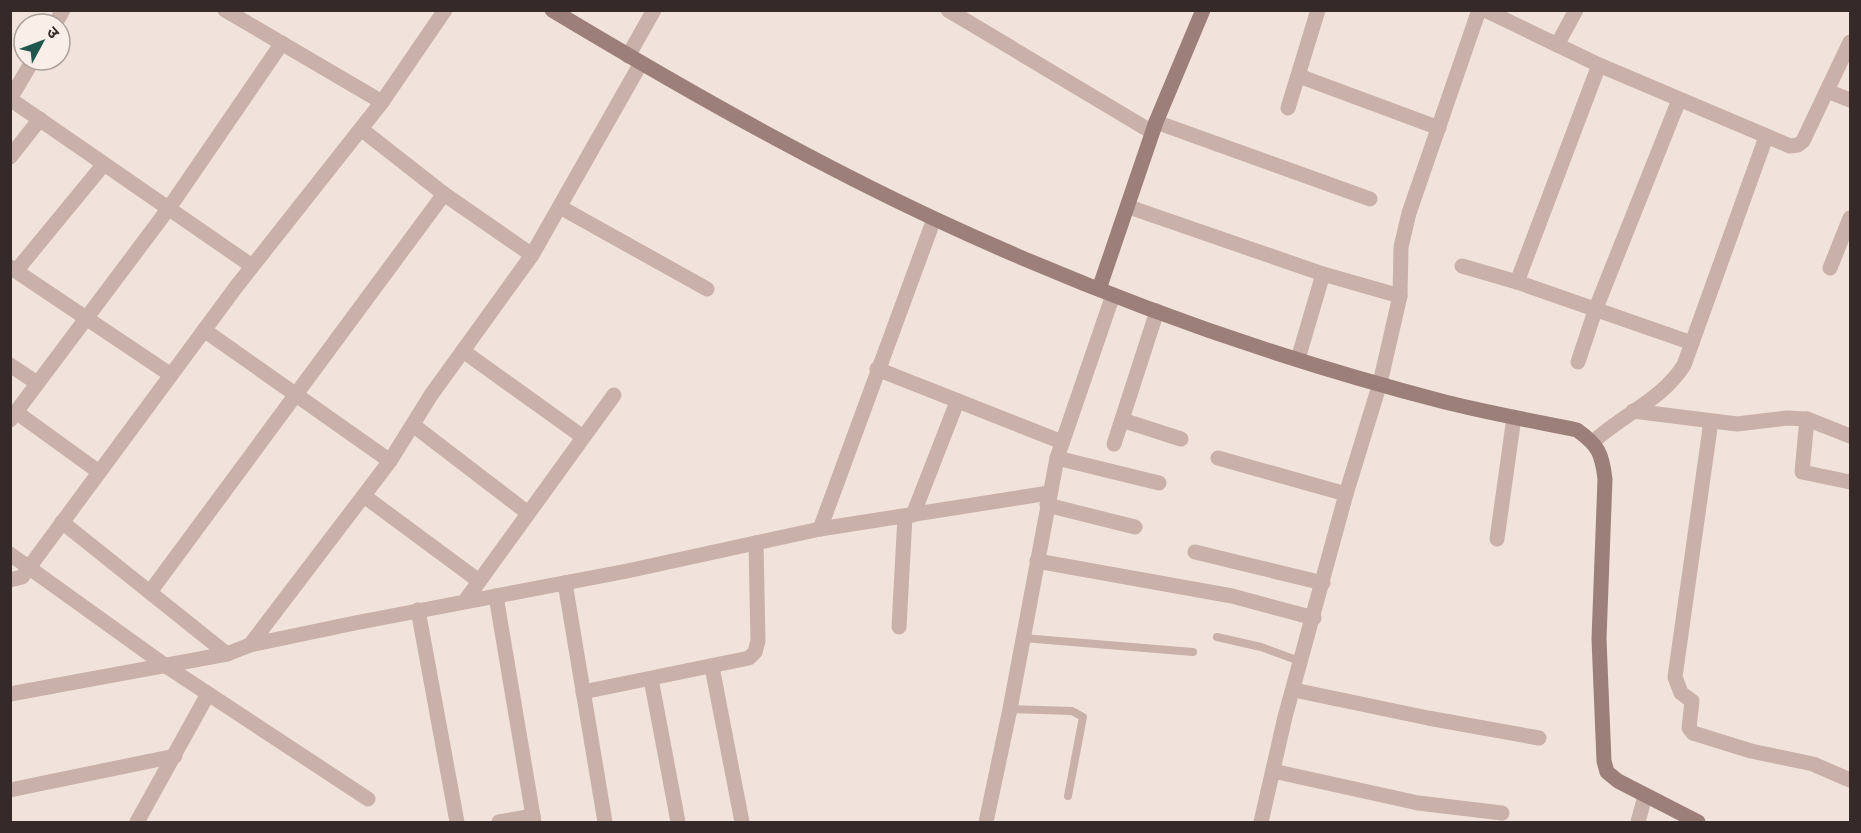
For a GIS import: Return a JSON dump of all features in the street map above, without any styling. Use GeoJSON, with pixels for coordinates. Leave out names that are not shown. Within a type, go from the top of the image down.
{"type":"FeatureCollection","features":[{"type":"Feature","properties":{"kind":"street"},"geometry":{"type":"LineString","coordinates":[[225,10],[382,102]]}},
{"type":"Feature","properties":{"kind":"street"},"geometry":{"type":"LineString","coordinates":[[10,580],[22,577],[252,266],[382,102],[445,10]]}},
{"type":"Feature","properties":{"kind":"street"},"geometry":{"type":"LineString","coordinates":[[552,10],[780,142],[934,219],[1113,295],[1298,359],[1380,383],[1446,402],[1577,430],[1593,442],[1602,459],[1605,479],[1599,639],[1604,761],[1607,772],[1645,796],[1698,822]]}},
{"type":"Feature","properties":{"kind":"street"},"geometry":{"type":"LineString","coordinates":[[250,645],[390,461],[463,351],[532,255],[560,207],[635,59],[654,10]]}},
{"type":"Feature","properties":{"kind":"street"},"geometry":{"type":"LineString","coordinates":[[948,10],[1154,127],[1370,199]]}},
{"type":"Feature","properties":{"kind":"street"},"geometry":{"type":"LineString","coordinates":[[1099,288],[1129,207],[1154,127],[1203,10]]}},
{"type":"Feature","properties":{"kind":"street"},"geometry":{"type":"LineString","coordinates":[[1288,108],[1318,10]]}},
{"type":"Feature","properties":{"kind":"street"},"geometry":{"type":"LineString","coordinates":[[1261,822],[1346,494],[1380,383],[1400,296],[1401,247],[1409,213],[1479,10]]}},
{"type":"Feature","properties":{"kind":"street"},"geometry":{"type":"LineString","coordinates":[[1485,10],[1511,15],[1557,45],[1599,65],[1790,146],[1798,145],[1803,141],[1851,42]]}},
{"type":"Feature","properties":{"kind":"street"},"geometry":{"type":"LineString","coordinates":[[1557,45],[1576,10]]}},
{"type":"Feature","properties":{"kind":"street"},"geometry":{"type":"LineString","coordinates":[[99,472],[13,416],[170,208],[282,43]]}},
{"type":"Feature","properties":{"kind":"street"},"geometry":{"type":"LineString","coordinates":[[1516,282],[1599,65]]}},
{"type":"Feature","properties":{"kind":"street"},"geometry":{"type":"LineString","coordinates":[[26,72],[10,99],[252,266]]}},
{"type":"Feature","properties":{"kind":"street"},"geometry":{"type":"LineString","coordinates":[[1299,75],[1439,128]]}},
{"type":"Feature","properties":{"kind":"street"},"geometry":{"type":"LineString","coordinates":[[1827,91],[1851,100]]}},
{"type":"Feature","properties":{"kind":"street"},"geometry":{"type":"LineString","coordinates":[[1578,362],[1596,309],[1679,100]]}},
{"type":"Feature","properties":{"kind":"street"},"geometry":{"type":"LineString","coordinates":[[10,157],[40,119]]}},
{"type":"Feature","properties":{"kind":"street"},"geometry":{"type":"LineString","coordinates":[[360,129],[444,194],[532,255]]}},
{"type":"Feature","properties":{"kind":"street"},"geometry":{"type":"LineString","coordinates":[[1593,442],[1612,425],[1657,397],[1672,383],[1684,365],[1766,137]]}},
{"type":"Feature","properties":{"kind":"street"},"geometry":{"type":"LineString","coordinates":[[104,164],[14,269],[87,316],[171,375]]}},
{"type":"Feature","properties":{"kind":"street"},"geometry":{"type":"LineString","coordinates":[[150,592],[444,194]]}},
{"type":"Feature","properties":{"kind":"street"},"geometry":{"type":"LineString","coordinates":[[560,207],[707,289]]}},
{"type":"Feature","properties":{"kind":"street"},"geometry":{"type":"LineString","coordinates":[[1129,207],[1323,274],[1400,296]]}},
{"type":"Feature","properties":{"kind":"street"},"geometry":{"type":"LineString","coordinates":[[1830,268],[1851,218]]}},
{"type":"Feature","properties":{"kind":"street"},"geometry":{"type":"LineString","coordinates":[[820,529],[934,219]]}},
{"type":"Feature","properties":{"kind":"street"},"geometry":{"type":"LineString","coordinates":[[1462,266],[1516,282],[1692,343]]}},
{"type":"Feature","properties":{"kind":"street"},"geometry":{"type":"LineString","coordinates":[[1298,359],[1323,274]]}},
{"type":"Feature","properties":{"kind":"street"},"geometry":{"type":"LineString","coordinates":[[986,822],[1010,709],[1057,458],[1113,295]]}},
{"type":"Feature","properties":{"kind":"street"},"geometry":{"type":"LineString","coordinates":[[1114,444],[1156,311]]}},
{"type":"Feature","properties":{"kind":"street"},"geometry":{"type":"LineString","coordinates":[[204,330],[390,461]]}},
{"type":"Feature","properties":{"kind":"street"},"geometry":{"type":"LineString","coordinates":[[463,351],[583,437]]}},
{"type":"Feature","properties":{"kind":"street"},"geometry":{"type":"LineString","coordinates":[[10,365],[37,383]]}},
{"type":"Feature","properties":{"kind":"street"},"geometry":{"type":"LineString","coordinates":[[877,369],[1062,442]]}},
{"type":"Feature","properties":{"kind":"street"},"geometry":{"type":"LineString","coordinates":[[465,601],[614,394]]}},
{"type":"Feature","properties":{"kind":"street"},"geometry":{"type":"LineString","coordinates":[[899,627],[909,516],[957,402]]}},
{"type":"Feature","properties":{"kind":"street"},"geometry":{"type":"LineString","coordinates":[[1633,411],[1737,423],[1787,418],[1807,419],[1851,436]]}},
{"type":"Feature","properties":{"kind":"street"},"geometry":{"type":"LineString","coordinates":[[1497,539],[1514,417]]}},
{"type":"Feature","properties":{"kind":"street"},"geometry":{"type":"LineString","coordinates":[[1807,419],[1802,472],[1851,482]]}},
{"type":"Feature","properties":{"kind":"street"},"geometry":{"type":"LineString","coordinates":[[1122,420],[1181,439]]}},
{"type":"Feature","properties":{"kind":"street"},"geometry":{"type":"LineString","coordinates":[[1711,421],[1675,677],[1681,693],[1692,701],[1689,728],[1693,733],[1751,751],[1813,764],[1851,780]]}},
{"type":"Feature","properties":{"kind":"street"},"geometry":{"type":"LineString","coordinates":[[413,425],[528,513]]}},
{"type":"Feature","properties":{"kind":"street"},"geometry":{"type":"LineString","coordinates":[[1057,458],[1160,483]]}},
{"type":"Feature","properties":{"kind":"street"},"geometry":{"type":"LineString","coordinates":[[1218,458],[1346,494]]}},
{"type":"Feature","properties":{"kind":"street"},"geometry":{"type":"LineString","coordinates":[[364,496],[479,581]]}},
{"type":"Feature","properties":{"kind":"street"},"geometry":{"type":"LineString","coordinates":[[10,694],[227,654],[250,645],[418,610],[565,583],[820,529],[1048,499],[1135,527]]}},
{"type":"Feature","properties":{"kind":"street"},"geometry":{"type":"LineString","coordinates":[[62,522],[227,654]]}},
{"type":"Feature","properties":{"kind":"street"},"geometry":{"type":"LineString","coordinates":[[583,692],[738,662],[754,652],[758,626],[756,543]]}},
{"type":"Feature","properties":{"kind":"street"},"geometry":{"type":"LineString","coordinates":[[1195,552],[1323,583]]}},
{"type":"Feature","properties":{"kind":"street"},"geometry":{"type":"LineString","coordinates":[[10,554],[165,666],[368,799]]}},
{"type":"Feature","properties":{"kind":"street"},"geometry":{"type":"LineString","coordinates":[[1037,561],[1232,596],[1314,618]]}},
{"type":"Feature","properties":{"kind":"street"},"geometry":{"type":"LineString","coordinates":[[565,583],[605,822]]}},
{"type":"Feature","properties":{"kind":"street"},"geometry":{"type":"LineString","coordinates":[[496,596],[534,819],[499,822]]}},
{"type":"Feature","properties":{"kind":"street"},"geometry":{"type":"LineString","coordinates":[[418,610],[457,822]]}},
{"type":"Feature","properties":{"kind":"street"},"geometry":{"type":"LineString","coordinates":[[712,667],[742,822]]}},
{"type":"Feature","properties":{"kind":"street"},"geometry":{"type":"LineString","coordinates":[[651,679],[678,822]]}},
{"type":"Feature","properties":{"kind":"street"},"geometry":{"type":"LineString","coordinates":[[1294,690],[1539,738]]}},
{"type":"Feature","properties":{"kind":"street"},"geometry":{"type":"LineString","coordinates":[[137,822],[208,694]]}},
{"type":"Feature","properties":{"kind":"street"},"geometry":{"type":"LineString","coordinates":[[10,790],[175,756]]}},
{"type":"Feature","properties":{"kind":"street"},"geometry":{"type":"LineString","coordinates":[[1273,771],[1418,803],[1502,813]]}},
{"type":"Feature","properties":{"kind":"street"},"geometry":{"type":"LineString","coordinates":[[1638,822],[1645,796]]}},
{"type":"Feature","properties":{"kind":"lane"},"geometry":{"type":"LineString","coordinates":[[1216,637],[1261,647],[1302,662]]}},
{"type":"Feature","properties":{"kind":"lane"},"geometry":{"type":"LineString","coordinates":[[1023,638],[1193,652]]}},
{"type":"Feature","properties":{"kind":"lane"},"geometry":{"type":"LineString","coordinates":[[1010,709],[1072,711],[1083,717],[1068,796]]}}]}
